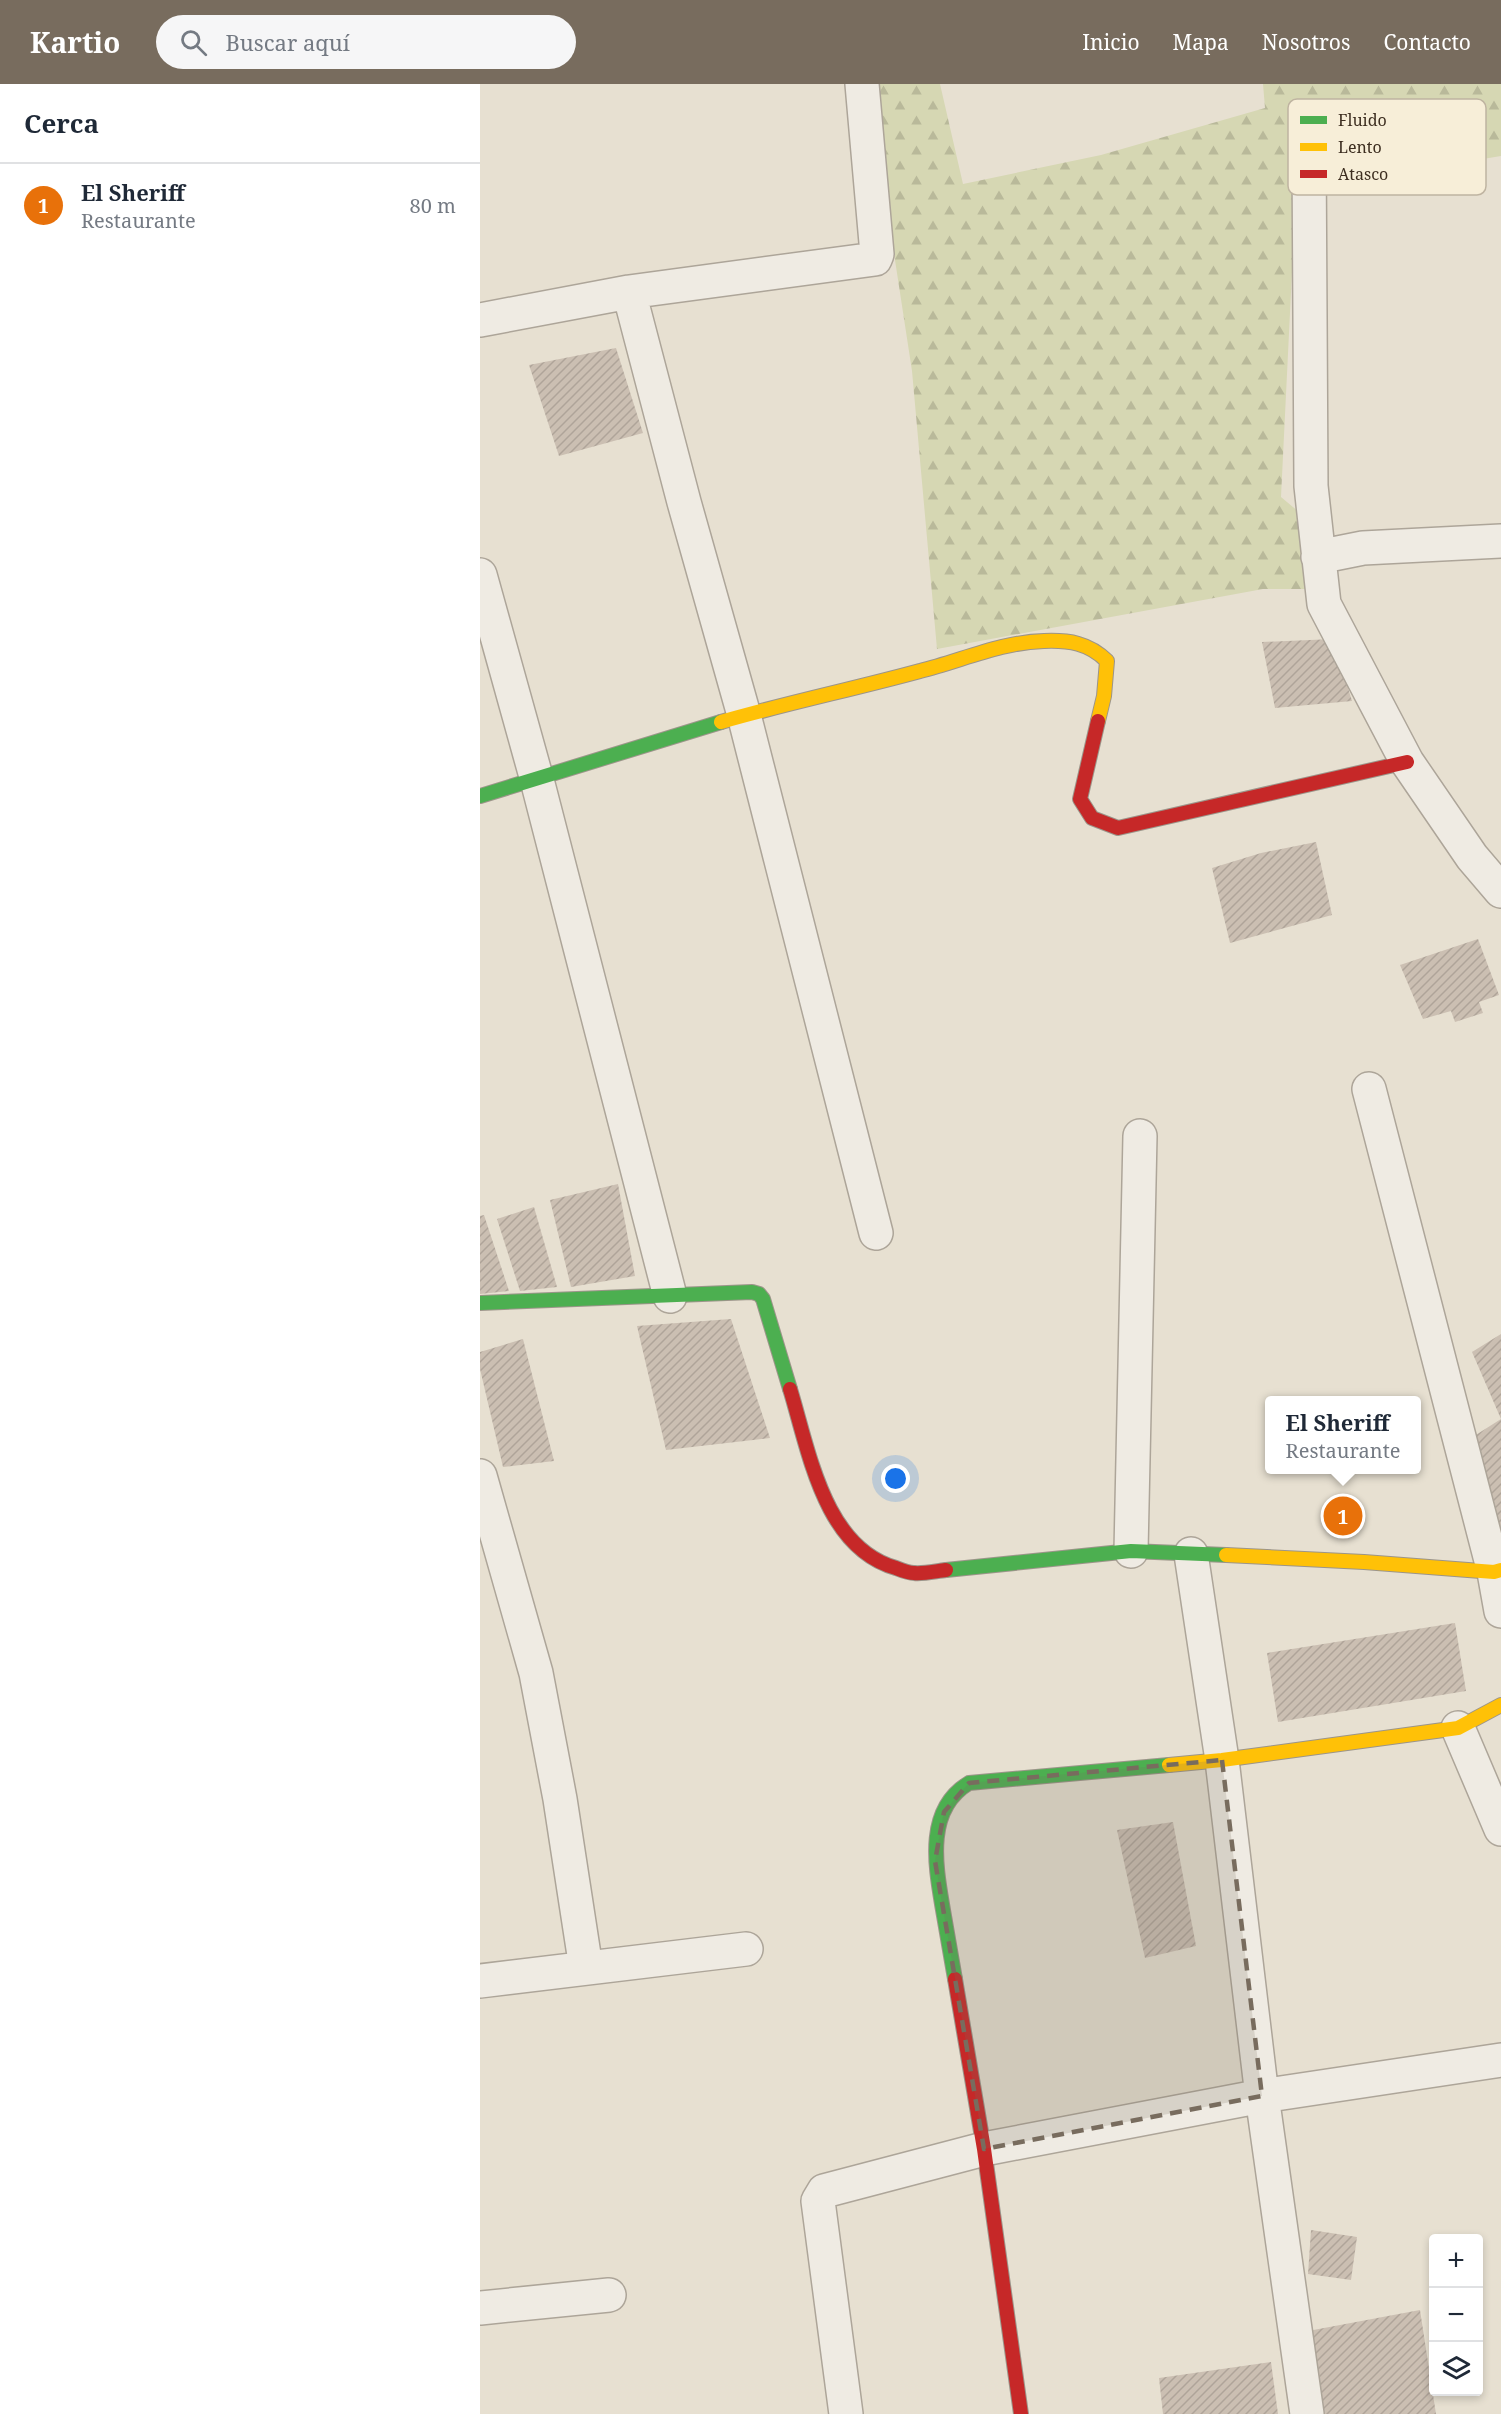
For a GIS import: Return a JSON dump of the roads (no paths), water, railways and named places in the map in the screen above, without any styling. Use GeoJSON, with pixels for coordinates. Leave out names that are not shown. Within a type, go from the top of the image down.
{"type":"FeatureCollection","features":[{"type":"Feature","properties":{"kind":"street"},"geometry":{"type":"LineString","coordinates":[[480,320],[629,292],[875,259],[877,254],[862,84]]}},
{"type":"Feature","properties":{"kind":"street"},"geometry":{"type":"LineString","coordinates":[[1309,195],[1311,486],[1324,604],[1407,762],[1472,857],[1501,891]]}},
{"type":"Feature","properties":{"kind":"street"},"geometry":{"type":"LineString","coordinates":[[629,292],[684,502],[744,715],[876,1233]]}},
{"type":"Feature","properties":{"kind":"street"},"geometry":{"type":"LineString","coordinates":[[1318,557],[1363,548],[1501,541]]}},
{"type":"Feature","properties":{"kind":"street"},"geometry":{"type":"LineString","coordinates":[[480,575],[537,780],[670,1296]]}},
{"type":"Feature","properties":{"kind":"street"},"geometry":{"type":"LineString","coordinates":[[480,795],[537,780],[744,715],[927,670],[1018,643],[1063,640],[1093,647],[1107,661],[1104,696],[1080,799],[1092,818],[1118,828],[1407,762]]}},
{"type":"Feature","properties":{"kind":"street"},"geometry":{"type":"LineString","coordinates":[[1370,1089],[1498,1571],[1501,1611]]}},
{"type":"Feature","properties":{"kind":"street"},"geometry":{"type":"LineString","coordinates":[[1131,1551],[1140,1136]]}},
{"type":"Feature","properties":{"kind":"street"},"geometry":{"type":"LineString","coordinates":[[480,1303],[752,1292],[759,1294],[764,1299],[825,1502],[847,1536],[871,1558],[884,1566],[913,1573],[1131,1551],[1498,1571]]}},
{"type":"Feature","properties":{"kind":"street"},"geometry":{"type":"LineString","coordinates":[[480,1476],[536,1673],[560,1799],[586,1968]]}},
{"type":"Feature","properties":{"kind":"street"},"geometry":{"type":"LineString","coordinates":[[1191,1554],[1222,1760],[1262,2096],[1307,2414]]}},
{"type":"Feature","properties":{"kind":"street"},"geometry":{"type":"LineString","coordinates":[[1021,2414],[984,2149],[935,1861],[935,1840],[944,1812],[961,1787],[969,1783],[1222,1760],[1458,1728],[1501,1705]]}},
{"type":"Feature","properties":{"kind":"street"},"geometry":{"type":"LineString","coordinates":[[1458,1728],[1501,1829]]}},
{"type":"Feature","properties":{"kind":"street"},"geometry":{"type":"LineString","coordinates":[[480,1981],[746,1949]]}},
{"type":"Feature","properties":{"kind":"street"},"geometry":{"type":"LineString","coordinates":[[846,2414],[818,2201],[824,2192],[984,2149],[1262,2096],[1501,2060]]}},
{"type":"Feature","properties":{"kind":"street"},"geometry":{"type":"LineString","coordinates":[[480,2308],[609,2295]]}},
{"type":"Feature","properties":{"kind":"place","name":"El Sheriff"},"geometry":{"type":"Point","coordinates":[1343,1516]}}]}
